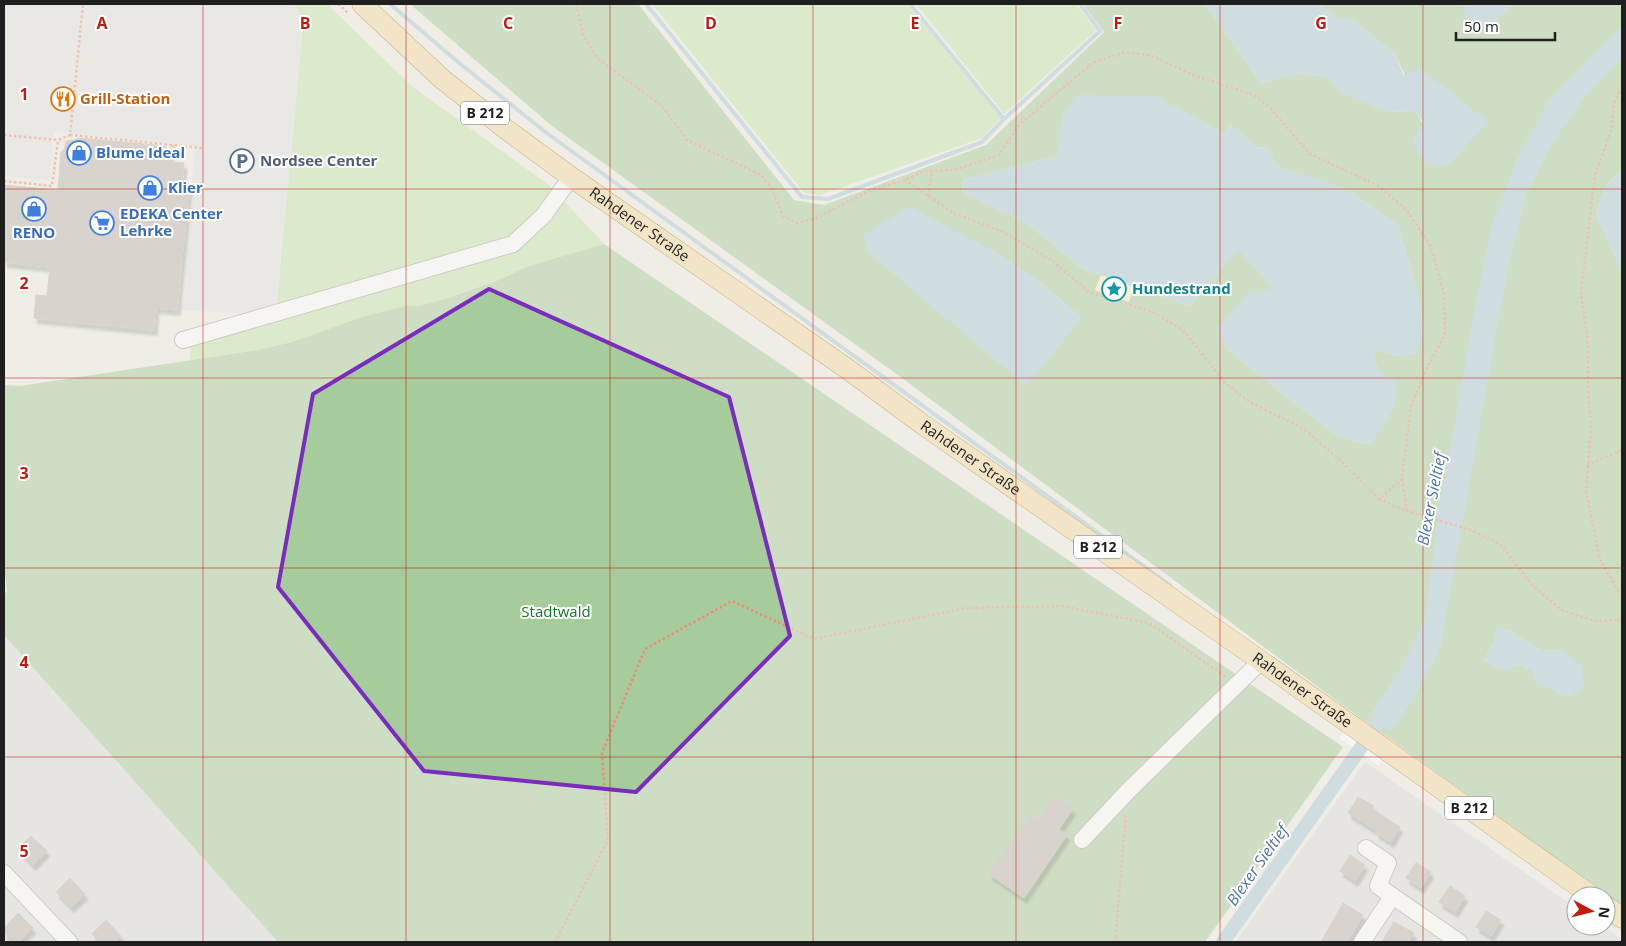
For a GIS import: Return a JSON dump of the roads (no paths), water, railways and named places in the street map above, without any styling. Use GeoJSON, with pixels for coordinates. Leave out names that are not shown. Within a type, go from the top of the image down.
{"type":"FeatureCollection","features":[{"type":"Feature","properties":{"kind":"main road","name":"Rahdener Straße"},"geometry":{"type":"LineString","coordinates":[[362,4],[442,79],[571,177],[849,370],[922,424],[1578,886]]}},
{"type":"Feature","properties":{"kind":"street"},"geometry":{"type":"LineString","coordinates":[[183,340],[514,244],[544,215],[571,177]]}},
{"type":"Feature","properties":{"kind":"street"},"geometry":{"type":"LineString","coordinates":[[1082,840],[1128,791],[1261,661]]}},
{"type":"Feature","properties":{"kind":"street"},"geometry":{"type":"LineString","coordinates":[[1366,848],[1388,863],[1378,886],[1459,942]]}},
{"type":"Feature","properties":{"kind":"street"},"geometry":{"type":"LineString","coordinates":[[4,873],[59,939]]}},
{"type":"Feature","properties":{"kind":"street"},"geometry":{"type":"LineString","coordinates":[[1362,942],[1392,897]]}},
{"type":"Feature","properties":{"kind":"water"},"geometry":{"type":"Polygon","coordinates":[[[1205,4],[1319,4],[1336,18],[1351,18],[1395,54],[1404,76],[1419,67],[1488,122],[1448,166],[1426,163],[1412,143],[1423,122],[1415,111],[1389,112],[1342,93],[1328,77],[1297,73],[1261,83],[1205,4]]]}},
{"type":"Feature","properties":{"kind":"water"},"geometry":{"type":"Polygon","coordinates":[[[1459,4],[1513,4],[1482,32],[1468,30],[1465,7],[1459,4]]]}},
{"type":"Feature","properties":{"kind":"water"},"geometry":{"type":"Polygon","coordinates":[[[1622,26],[1622,59],[1584,98],[1551,145],[1527,193],[1508,267],[1440,649],[1422,684],[1392,732],[1370,716],[1403,664],[1425,620],[1440,501],[1490,231],[1517,159],[1547,103],[1622,26]]]}},
{"type":"Feature","properties":{"kind":"water"},"geometry":{"type":"Polygon","coordinates":[[[1077,95],[1155,96],[1225,134],[1230,124],[1256,147],[1267,148],[1277,166],[1348,190],[1398,225],[1417,289],[1424,331],[1416,354],[1398,356],[1373,348],[1377,370],[1397,382],[1395,406],[1371,445],[1340,437],[1226,348],[1217,329],[1246,295],[1274,288],[1238,250],[1190,306],[1083,269],[1028,224],[962,191],[963,180],[1057,156],[1063,115],[1077,95]]]}},
{"type":"Feature","properties":{"kind":"water"},"geometry":{"type":"Polygon","coordinates":[[[1622,170],[1622,271],[1596,216],[1605,187],[1622,170]]]}},
{"type":"Feature","properties":{"kind":"water"},"geometry":{"type":"Polygon","coordinates":[[[910,207],[988,248],[1037,280],[1082,318],[1026,386],[869,253],[863,235],[910,207]]]}},
{"type":"Feature","properties":{"kind":"water"},"geometry":{"type":"Polygon","coordinates":[[[1495,628],[1507,629],[1542,651],[1562,650],[1581,664],[1584,687],[1568,698],[1533,681],[1534,671],[1520,664],[1503,670],[1484,660],[1494,643],[1495,628]]]}},
{"type":"Feature","properties":{"kind":"waterway"},"geometry":{"type":"LineString","coordinates":[[390,4],[458,62],[548,134],[1170,585]]}},
{"type":"Feature","properties":{"kind":"waterway"},"geometry":{"type":"LineString","coordinates":[[646,4],[802,197],[828,199],[982,142],[1004,119],[1100,31],[1080,4]]}},
{"type":"Feature","properties":{"kind":"waterway"},"geometry":{"type":"LineString","coordinates":[[910,4],[1004,119]]}},
{"type":"Feature","properties":{"kind":"waterway","name":"Blexer Sieltief"},"geometry":{"type":"LineString","coordinates":[[1223,942],[1389,708]]}},
{"type":"Feature","properties":{"kind":"place","name":"Grill-Station"},"geometry":{"type":"Point","coordinates":[63,99]}},
{"type":"Feature","properties":{"kind":"place","name":"Blume Ideal"},"geometry":{"type":"Point","coordinates":[79,153]}},
{"type":"Feature","properties":{"kind":"place","name":"Nordsee Center"},"geometry":{"type":"Point","coordinates":[242,161]}},
{"type":"Feature","properties":{"kind":"place","name":"Klier"},"geometry":{"type":"Point","coordinates":[150,188]}},
{"type":"Feature","properties":{"kind":"place","name":"RENO"},"geometry":{"type":"Point","coordinates":[34,209]}},
{"type":"Feature","properties":{"kind":"place","name":"EDEKA Center Lehrke"},"geometry":{"type":"Point","coordinates":[102,223]}},
{"type":"Feature","properties":{"kind":"place","name":"Hundestrand"},"geometry":{"type":"Point","coordinates":[1114,289]}},
{"type":"Feature","properties":{"kind":"park label","name":"Stadtwald"},"geometry":{"type":"Point","coordinates":[556,612]}}]}
